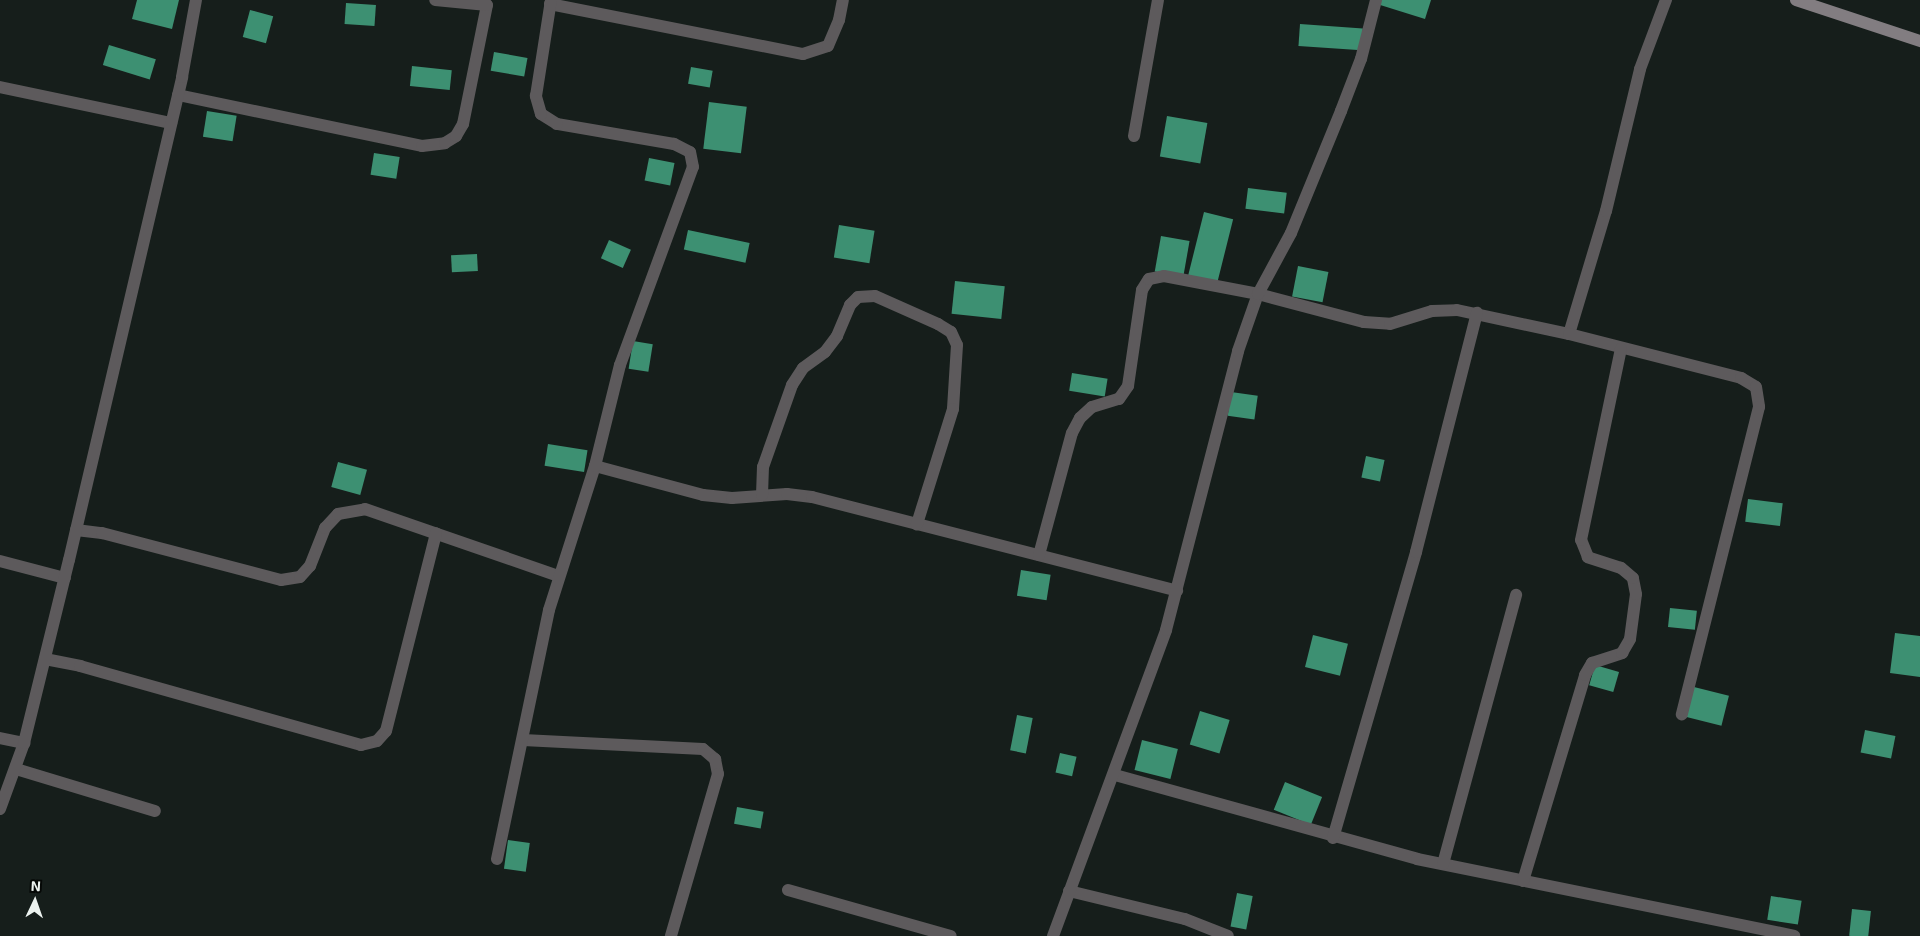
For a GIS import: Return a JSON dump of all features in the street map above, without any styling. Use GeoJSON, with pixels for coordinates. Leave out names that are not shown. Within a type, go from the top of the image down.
{"type":"FeatureCollection","features":[{"type":"Feature","properties":{"kind":"street"},"geometry":{"type":"LineString","coordinates":[[0,809],[24,743],[65,578],[81,530],[178,95],[196,0]]}},
{"type":"Feature","properties":{"kind":"street"},"geometry":{"type":"LineString","coordinates":[[178,95],[422,146],[445,144],[456,136],[463,124],[487,2],[435,0]]}},
{"type":"Feature","properties":{"kind":"street"},"geometry":{"type":"LineString","coordinates":[[497,859],[549,610],[595,466],[620,365],[693,167],[690,152],[674,144],[557,124],[541,114],[536,96],[551,2],[803,54],[828,46],[839,20],[843,0]]}},
{"type":"Feature","properties":{"kind":"street"},"geometry":{"type":"LineString","coordinates":[[1134,136],[1158,0]]}},
{"type":"Feature","properties":{"kind":"street"},"geometry":{"type":"LineString","coordinates":[[1053,936],[1115,775],[1177,591],[1227,385],[1258,294],[1290,233],[1341,111],[1361,58],[1376,0]]}},
{"type":"Feature","properties":{"kind":"street"},"geometry":{"type":"LineString","coordinates":[[1569,334],[1606,211],[1640,69],[1666,0]]}},
{"type":"Feature","properties":{"kind":"street"},"geometry":{"type":"LineString","coordinates":[[1796,0],[1920,41]]}},
{"type":"Feature","properties":{"kind":"street"},"geometry":{"type":"LineString","coordinates":[[0,87],[171,123]]}},
{"type":"Feature","properties":{"kind":"street"},"geometry":{"type":"LineString","coordinates":[[1039,555],[1072,432],[1080,418],[1092,408],[1119,399],[1128,386],[1142,290],[1149,278],[1164,276],[1258,294],[1364,322],[1390,324],[1432,311],[1477,313],[1569,334],[1621,349],[1741,378],[1756,387],[1759,407],[1682,714]]}},
{"type":"Feature","properties":{"kind":"street"},"geometry":{"type":"LineString","coordinates":[[762,495],[763,467],[792,385],[803,368],[826,352],[837,336],[850,305],[858,297],[875,296],[938,324],[950,332],[957,345],[953,409],[917,524]]}},
{"type":"Feature","properties":{"kind":"street"},"geometry":{"type":"LineString","coordinates":[[1333,838],[1416,552],[1477,313]]}},
{"type":"Feature","properties":{"kind":"street"},"geometry":{"type":"LineString","coordinates":[[1524,881],[1585,674],[1592,663],[1622,653],[1630,639],[1636,594],[1633,578],[1621,568],[1588,557],[1581,540],[1621,349]]}},
{"type":"Feature","properties":{"kind":"street"},"geometry":{"type":"LineString","coordinates":[[595,466],[702,495],[732,498],[762,495],[812,497],[1177,591]]}},
{"type":"Feature","properties":{"kind":"street"},"geometry":{"type":"LineString","coordinates":[[81,530],[102,533],[281,580],[300,577],[310,566],[325,528],[338,514],[350,510],[365,509],[559,576]]}},
{"type":"Feature","properties":{"kind":"street"},"geometry":{"type":"LineString","coordinates":[[45,659],[80,666],[361,745],[377,741],[386,731],[436,533]]}},
{"type":"Feature","properties":{"kind":"street"},"geometry":{"type":"LineString","coordinates":[[0,561],[65,578]]}},
{"type":"Feature","properties":{"kind":"street"},"geometry":{"type":"LineString","coordinates":[[1442,864],[1516,595]]}},
{"type":"Feature","properties":{"kind":"street"},"geometry":{"type":"LineString","coordinates":[[0,738],[24,743]]}},
{"type":"Feature","properties":{"kind":"street"},"geometry":{"type":"LineString","coordinates":[[522,740],[703,749],[715,759],[718,774],[671,936]]}},
{"type":"Feature","properties":{"kind":"street"},"geometry":{"type":"LineString","coordinates":[[16,769],[155,811]]}},
{"type":"Feature","properties":{"kind":"street"},"geometry":{"type":"LineString","coordinates":[[1115,775],[1333,838],[1442,864],[1794,936]]}},
{"type":"Feature","properties":{"kind":"street"},"geometry":{"type":"LineString","coordinates":[[788,890],[952,936]]}},
{"type":"Feature","properties":{"kind":"street"},"geometry":{"type":"LineString","coordinates":[[1069,891],[1185,920],[1228,936]]}},
{"type":"Feature","properties":{"kind":"building"},"geometry":{"type":"Polygon","coordinates":[[[137,0],[179,0],[172,29],[132,19],[137,0]]]}},
{"type":"Feature","properties":{"kind":"building"},"geometry":{"type":"Polygon","coordinates":[[[1378,0],[1431,0],[1425,19],[1377,4],[1378,0]]]}},
{"type":"Feature","properties":{"kind":"building"},"geometry":{"type":"Polygon","coordinates":[[[346,3],[376,5],[374,26],[345,24],[346,3]]]}},
{"type":"Feature","properties":{"kind":"building"},"geometry":{"type":"Polygon","coordinates":[[[250,10],[273,16],[266,43],[243,37],[250,10]]]}},
{"type":"Feature","properties":{"kind":"building"},"geometry":{"type":"Polygon","coordinates":[[[1300,24],[1363,28],[1361,50],[1298,46],[1300,24]]]}},
{"type":"Feature","properties":{"kind":"building"},"geometry":{"type":"Polygon","coordinates":[[[109,45],[156,59],[150,79],[103,65],[109,45]]]}},
{"type":"Feature","properties":{"kind":"building"},"geometry":{"type":"Polygon","coordinates":[[[494,52],[527,58],[524,77],[491,71],[494,52]]]}},
{"type":"Feature","properties":{"kind":"building"},"geometry":{"type":"Polygon","coordinates":[[[412,66],[452,70],[450,90],[410,86],[412,66]]]}},
{"type":"Feature","properties":{"kind":"building"},"geometry":{"type":"Polygon","coordinates":[[[691,67],[713,71],[710,88],[688,84],[691,67]]]}},
{"type":"Feature","properties":{"kind":"building"},"geometry":{"type":"Polygon","coordinates":[[[709,102],[747,107],[741,153],[703,149],[709,102]]]}},
{"type":"Feature","properties":{"kind":"building"},"geometry":{"type":"Polygon","coordinates":[[[207,111],[237,116],[233,141],[203,137],[207,111]]]}},
{"type":"Feature","properties":{"kind":"building"},"geometry":{"type":"Polygon","coordinates":[[[1167,116],[1207,123],[1200,163],[1160,156],[1167,116]]]}},
{"type":"Feature","properties":{"kind":"building"},"geometry":{"type":"Polygon","coordinates":[[[374,153],[400,157],[396,179],[371,175],[374,153]]]}},
{"type":"Feature","properties":{"kind":"building"},"geometry":{"type":"Polygon","coordinates":[[[649,158],[675,163],[670,186],[645,181],[649,158]]]}},
{"type":"Feature","properties":{"kind":"building"},"geometry":{"type":"Polygon","coordinates":[[[1248,188],[1287,193],[1284,214],[1245,209],[1248,188]]]}},
{"type":"Feature","properties":{"kind":"building"},"geometry":{"type":"Polygon","coordinates":[[[1204,212],[1233,219],[1217,282],[1188,275],[1204,212]]]}},
{"type":"Feature","properties":{"kind":"building"},"geometry":{"type":"Polygon","coordinates":[[[839,225],[875,231],[869,263],[834,258],[839,225]]]}},
{"type":"Feature","properties":{"kind":"building"},"geometry":{"type":"Polygon","coordinates":[[[688,230],[750,243],[745,263],[684,250],[688,230]]]}},
{"type":"Feature","properties":{"kind":"building"},"geometry":{"type":"Polygon","coordinates":[[[1161,236],[1190,241],[1183,276],[1155,271],[1161,236]]]}},
{"type":"Feature","properties":{"kind":"building"},"geometry":{"type":"Polygon","coordinates":[[[609,240],[631,250],[623,268],[601,258],[609,240]]]}},
{"type":"Feature","properties":{"kind":"building"},"geometry":{"type":"Polygon","coordinates":[[[477,254],[478,271],[452,272],[451,255],[477,254]]]}},
{"type":"Feature","properties":{"kind":"building"},"geometry":{"type":"Polygon","coordinates":[[[1298,266],[1328,272],[1323,302],[1292,296],[1298,266]]]}},
{"type":"Feature","properties":{"kind":"building"},"geometry":{"type":"Polygon","coordinates":[[[955,281],[1005,286],[1001,319],[952,314],[955,281]]]}},
{"type":"Feature","properties":{"kind":"building"},"geometry":{"type":"Polygon","coordinates":[[[633,341],[653,344],[648,372],[629,369],[633,341]]]}},
{"type":"Feature","properties":{"kind":"building"},"geometry":{"type":"Polygon","coordinates":[[[1072,373],[1108,379],[1105,396],[1069,391],[1072,373]]]}},
{"type":"Feature","properties":{"kind":"building"},"geometry":{"type":"Polygon","coordinates":[[[1231,392],[1258,396],[1254,420],[1228,416],[1231,392]]]}},
{"type":"Feature","properties":{"kind":"building"},"geometry":{"type":"Polygon","coordinates":[[[548,444],[588,450],[584,472],[545,466],[548,444]]]}},
{"type":"Feature","properties":{"kind":"building"},"geometry":{"type":"Polygon","coordinates":[[[1366,456],[1385,460],[1380,481],[1361,478],[1366,456]]]}},
{"type":"Feature","properties":{"kind":"building"},"geometry":{"type":"Polygon","coordinates":[[[338,462],[367,470],[360,495],[331,487],[338,462]]]}},
{"type":"Feature","properties":{"kind":"building"},"geometry":{"type":"Polygon","coordinates":[[[1748,499],[1783,503],[1780,526],[1745,522],[1748,499]]]}},
{"type":"Feature","properties":{"kind":"building"},"geometry":{"type":"Polygon","coordinates":[[[1021,570],[1051,575],[1047,600],[1017,596],[1021,570]]]}},
{"type":"Feature","properties":{"kind":"building"},"geometry":{"type":"Polygon","coordinates":[[[1670,608],[1697,611],[1695,630],[1668,627],[1670,608]]]}},
{"type":"Feature","properties":{"kind":"building"},"geometry":{"type":"Polygon","coordinates":[[[1895,633],[1920,636],[1920,677],[1890,673],[1895,633]]]}},
{"type":"Feature","properties":{"kind":"building"},"geometry":{"type":"Polygon","coordinates":[[[1313,635],[1348,644],[1340,676],[1305,667],[1313,635]]]}},
{"type":"Feature","properties":{"kind":"building"},"geometry":{"type":"Polygon","coordinates":[[[1595,665],[1619,672],[1613,692],[1589,685],[1595,665]]]}},
{"type":"Feature","properties":{"kind":"building"},"geometry":{"type":"Polygon","coordinates":[[[1694,687],[1729,696],[1721,726],[1687,717],[1694,687]]]}},
{"type":"Feature","properties":{"kind":"building"},"geometry":{"type":"Polygon","coordinates":[[[1200,711],[1230,720],[1219,754],[1190,744],[1200,711]]]}},
{"type":"Feature","properties":{"kind":"building"},"geometry":{"type":"Polygon","coordinates":[[[1017,715],[1033,718],[1026,753],[1010,750],[1017,715]]]}},
{"type":"Feature","properties":{"kind":"building"},"geometry":{"type":"Polygon","coordinates":[[[1865,730],[1895,736],[1891,758],[1861,753],[1865,730]]]}},
{"type":"Feature","properties":{"kind":"building"},"geometry":{"type":"Polygon","coordinates":[[[1142,740],[1178,749],[1170,779],[1135,770],[1142,740]]]}},
{"type":"Feature","properties":{"kind":"building"},"geometry":{"type":"Polygon","coordinates":[[[1060,753],[1077,757],[1072,776],[1056,772],[1060,753]]]}},
{"type":"Feature","properties":{"kind":"building"},"geometry":{"type":"Polygon","coordinates":[[[1285,782],[1322,797],[1311,825],[1274,810],[1285,782]]]}},
{"type":"Feature","properties":{"kind":"building"},"geometry":{"type":"Polygon","coordinates":[[[737,807],[764,812],[761,828],[734,824],[737,807]]]}},
{"type":"Feature","properties":{"kind":"building"},"geometry":{"type":"Polygon","coordinates":[[[508,840],[530,843],[526,872],[504,869],[508,840]]]}},
{"type":"Feature","properties":{"kind":"building"},"geometry":{"type":"Polygon","coordinates":[[[1237,893],[1253,896],[1246,929],[1231,926],[1237,893]]]}},
{"type":"Feature","properties":{"kind":"building"},"geometry":{"type":"Polygon","coordinates":[[[1771,896],[1802,901],[1798,925],[1767,920],[1771,896]]]}},
{"type":"Feature","properties":{"kind":"building"},"geometry":{"type":"Polygon","coordinates":[[[1852,909],[1871,911],[1868,936],[1849,936],[1852,909]]]}}]}
